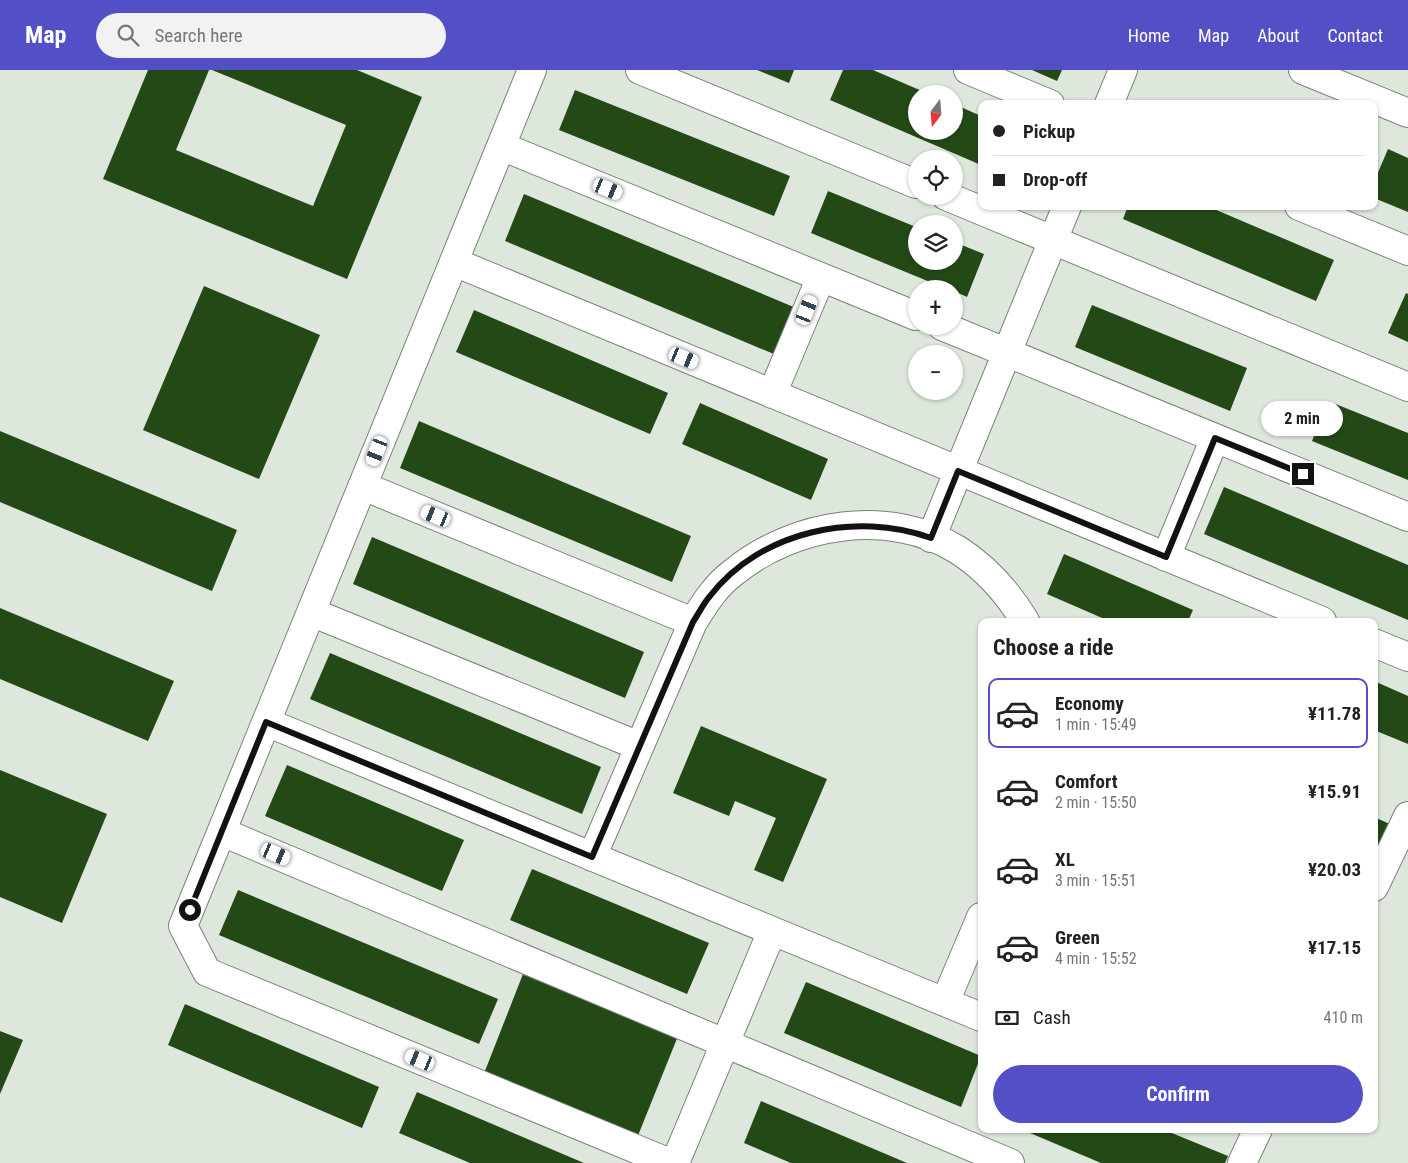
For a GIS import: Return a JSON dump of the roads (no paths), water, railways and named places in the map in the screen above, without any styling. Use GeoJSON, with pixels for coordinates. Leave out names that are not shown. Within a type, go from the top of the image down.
{"type":"FeatureCollection","features":[{"type":"Feature","properties":{"kind":"street"},"geometry":{"type":"LineString","coordinates":[[532,70],[183,926],[207,972],[670,1163]]}},
{"type":"Feature","properties":{"kind":"street"},"geometry":{"type":"LineString","coordinates":[[640,70],[908,181]]}},
{"type":"Feature","properties":{"kind":"street"},"geometry":{"type":"LineString","coordinates":[[968,70],[1040,100]]}},
{"type":"Feature","properties":{"kind":"street"},"geometry":{"type":"LineString","coordinates":[[1111,100],[1123,70]]}},
{"type":"Feature","properties":{"kind":"street"},"geometry":{"type":"LineString","coordinates":[[1303,70],[1369,100]]}},
{"type":"Feature","properties":{"kind":"street"},"geometry":{"type":"LineString","coordinates":[[1378,103],[1408,113]]}},
{"type":"Feature","properties":{"kind":"street"},"geometry":{"type":"LineString","coordinates":[[501,146],[908,313]]}},
{"type":"Feature","properties":{"kind":"street"},"geometry":{"type":"LineString","coordinates":[[963,203],[978,209]]}},
{"type":"Feature","properties":{"kind":"street"},"geometry":{"type":"LineString","coordinates":[[980,210],[1408,387]]}},
{"type":"Feature","properties":{"kind":"street"},"geometry":{"type":"LineString","coordinates":[[931,538],[1065,210]]}},
{"type":"Feature","properties":{"kind":"street"},"geometry":{"type":"LineString","coordinates":[[1318,210],[1408,251]]}},
{"type":"Feature","properties":{"kind":"street"},"geometry":{"type":"LineString","coordinates":[[454,262],[1315,618]]}},
{"type":"Feature","properties":{"kind":"street"},"geometry":{"type":"LineString","coordinates":[[772,394],[821,277]]}},
{"type":"Feature","properties":{"kind":"street"},"geometry":{"type":"LineString","coordinates":[[963,335],[1408,517]]}},
{"type":"Feature","properties":{"kind":"street"},"geometry":{"type":"LineString","coordinates":[[1166,557],[1215,438]]}},
{"type":"Feature","properties":{"kind":"street"},"geometry":{"type":"LineString","coordinates":[[363,486],[693,622]]}},
{"type":"Feature","properties":{"kind":"street"},"geometry":{"type":"LineString","coordinates":[[592,857],[693,622],[710,596],[733,572],[767,549],[803,534],[840,527],[877,526],[908,530],[957,549],[983,569],[1012,599],[1023,618]]}},
{"type":"Feature","properties":{"kind":"street"},"geometry":{"type":"LineString","coordinates":[[311,612],[639,746]]}},
{"type":"Feature","properties":{"kind":"street"},"geometry":{"type":"LineString","coordinates":[[1378,644],[1408,657]]}},
{"type":"Feature","properties":{"kind":"street"},"geometry":{"type":"LineString","coordinates":[[266,722],[978,1016]]}},
{"type":"Feature","properties":{"kind":"street"},"geometry":{"type":"LineString","coordinates":[[1378,880],[1408,816]]}},
{"type":"Feature","properties":{"kind":"street"},"geometry":{"type":"LineString","coordinates":[[222,832],[1010,1163]]}},
{"type":"Feature","properties":{"kind":"street"},"geometry":{"type":"LineString","coordinates":[[945,1002],[978,924]]}},
{"type":"Feature","properties":{"kind":"street"},"geometry":{"type":"LineString","coordinates":[[675,1163],[772,931]]}},
{"type":"Feature","properties":{"kind":"street"},"geometry":{"type":"LineString","coordinates":[[1242,1163],[1254,1133]]}}]}
